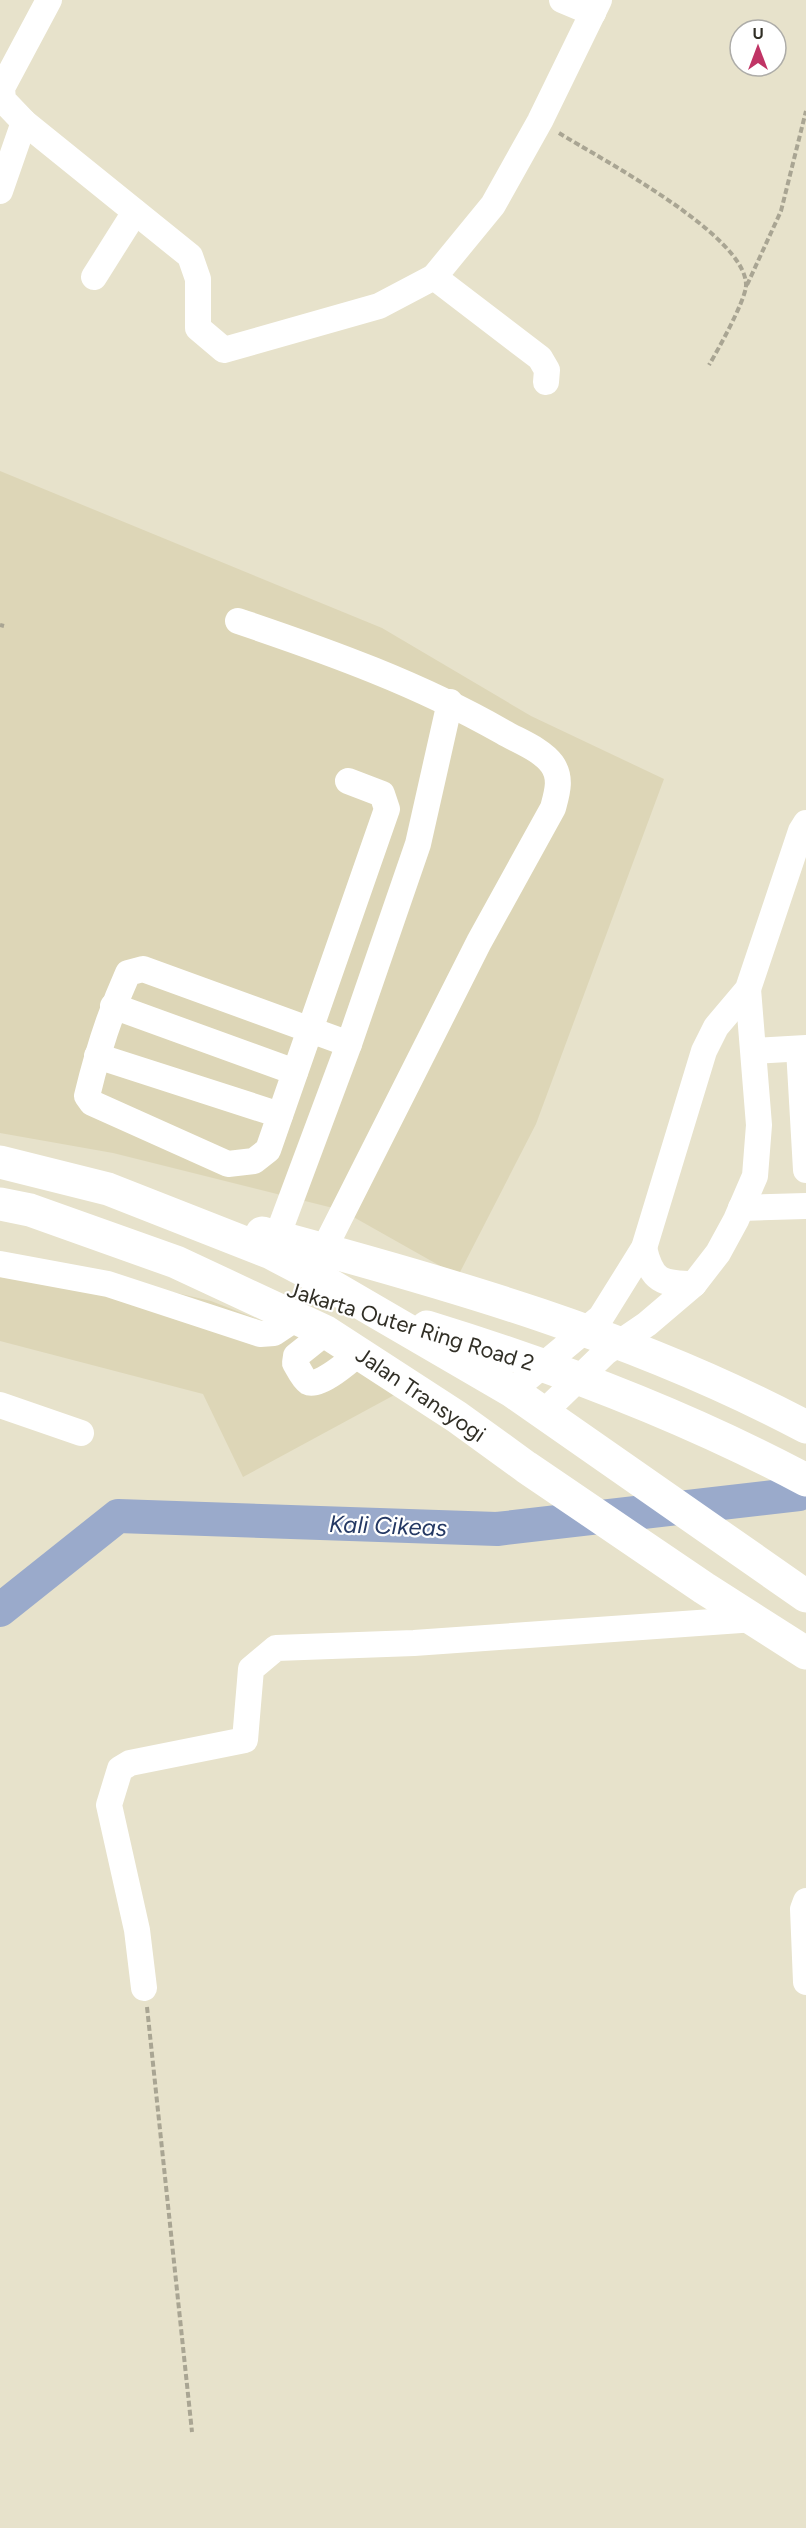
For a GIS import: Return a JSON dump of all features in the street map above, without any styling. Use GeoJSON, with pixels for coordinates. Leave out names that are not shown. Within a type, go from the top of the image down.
{"type":"FeatureCollection","features":[{"type":"Feature","properties":{"kind":"highway","name":"Jalan Transyogi"},"geometry":{"type":"LineString","coordinates":[[0,1162],[108,1189],[271,1253],[312,1274],[512,1391],[806,1596]]}},
{"type":"Feature","properties":{"kind":"highway","name":"Jakarta Outer Ring Road 2"},"geometry":{"type":"LineString","coordinates":[[0,1174],[169,1207],[516,1305],[658,1359],[806,1428]]}},
{"type":"Feature","properties":{"kind":"highway","name":"Jalan Transyogi"},"geometry":{"type":"LineString","coordinates":[[0,1204],[30,1210],[176,1262],[326,1332],[360,1352],[704,1588],[806,1653]]}},
{"type":"Feature","properties":{"kind":"highway","name":"Jakarta Outer Ring Road 2"},"geometry":{"type":"LineString","coordinates":[[0,1221],[158,1252],[398,1318],[500,1349],[640,1402],[806,1480]]}},
{"type":"Feature","properties":{"kind":"street"},"geometry":{"type":"LineString","coordinates":[[49,0],[2,88],[3,100],[24,122],[190,256],[198,279],[198,328],[224,350],[379,306],[434,277],[493,205],[540,121],[596,7],[562,0]]}},
{"type":"Feature","properties":{"kind":"street"},"geometry":{"type":"LineString","coordinates":[[0,191],[24,122]]}},
{"type":"Feature","properties":{"kind":"street"},"geometry":{"type":"LineString","coordinates":[[94,277],[135,212]]}},
{"type":"Feature","properties":{"kind":"street"},"geometry":{"type":"LineString","coordinates":[[434,277],[540,358],[547,370],[546,382]]}},
{"type":"Feature","properties":{"kind":"street"},"geometry":{"type":"LineString","coordinates":[[238,621],[352,660],[450,702],[545,756],[558,776],[558,791],[552,808],[479,942],[312,1274]]}},
{"type":"Feature","properties":{"kind":"street"},"geometry":{"type":"LineString","coordinates":[[271,1253],[349,1044],[418,844],[450,702]]}},
{"type":"Feature","properties":{"kind":"street"},"geometry":{"type":"LineString","coordinates":[[348,781],[382,794],[387,802],[387,810],[311,1029],[268,1150],[259,1158],[246,1163],[228,1164],[92,1103],[87,1096],[113,1006],[128,973],[143,969],[311,1029],[349,1044]]}},
{"type":"Feature","properties":{"kind":"street"},"geometry":{"type":"LineString","coordinates":[[512,1391],[601,1317],[644,1248],[704,1051],[716,1027],[748,989],[801,831],[806,823]]}},
{"type":"Feature","properties":{"kind":"street"},"geometry":{"type":"LineString","coordinates":[[555,1421],[606,1352],[647,1324],[694,1284],[718,1253],[741,1208],[755,1176],[759,1125],[755,1051],[748,989]]}},
{"type":"Feature","properties":{"kind":"street"},"geometry":{"type":"LineString","coordinates":[[113,1006],[295,1072]]}},
{"type":"Feature","properties":{"kind":"street"},"geometry":{"type":"LineString","coordinates":[[755,1051],[803,1049],[806,1170]]}},
{"type":"Feature","properties":{"kind":"street"},"geometry":{"type":"LineString","coordinates":[[97,1056],[280,1115]]}},
{"type":"Feature","properties":{"kind":"street"},"geometry":{"type":"LineString","coordinates":[[741,1208],[806,1206]]}},
{"type":"Feature","properties":{"kind":"street"},"geometry":{"type":"LineString","coordinates":[[644,1248],[649,1268],[656,1278],[668,1283],[694,1284]]}},
{"type":"Feature","properties":{"kind":"street"},"geometry":{"type":"LineString","coordinates":[[0,1264],[108,1284],[260,1334],[274,1334],[298,1317]]}},
{"type":"Feature","properties":{"kind":"street"},"geometry":{"type":"LineString","coordinates":[[326,1332],[296,1356],[295,1363],[307,1381],[314,1384],[323,1380],[360,1352]]}},
{"type":"Feature","properties":{"kind":"street"},"geometry":{"type":"LineString","coordinates":[[0,1406],[81,1434]]}},
{"type":"Feature","properties":{"kind":"street"},"geometry":{"type":"LineString","coordinates":[[144,1988],[137,1930],[109,1805],[120,1769],[130,1762],[244,1740],[251,1669],[276,1648],[406,1643],[755,1619]]}},
{"type":"Feature","properties":{"kind":"street"},"geometry":{"type":"LineString","coordinates":[[806,1901],[803,1909],[806,1983]]}},
{"type":"Feature","properties":{"kind":"path"},"geometry":{"type":"LineString","coordinates":[[709,365],[726,336],[746,286],[781,211],[806,111]]}},
{"type":"Feature","properties":{"kind":"path"},"geometry":{"type":"LineString","coordinates":[[540,121],[695,218],[740,262],[746,286]]}},
{"type":"Feature","properties":{"kind":"path"},"geometry":{"type":"LineString","coordinates":[[144,1988],[192,2433]]}},
{"type":"Feature","properties":{"kind":"shaded area"},"geometry":{"type":"Polygon","coordinates":[[[0,471],[382,628],[531,716],[664,779],[536,1124],[458,1276],[341,1210],[113,1153],[0,1133],[0,471]]]}},
{"type":"Feature","properties":{"kind":"shaded area"},"geometry":{"type":"Polygon","coordinates":[[[0,1252],[211,1301],[314,1341],[398,1393],[243,1477],[203,1394],[0,1341],[0,1252]]]}},
{"type":"Feature","properties":{"kind":"waterway","name":"Kali Cikeas"},"geometry":{"type":"LineString","coordinates":[[0,1610],[118,1516],[497,1529],[799,1494],[806,1490]]}}]}
